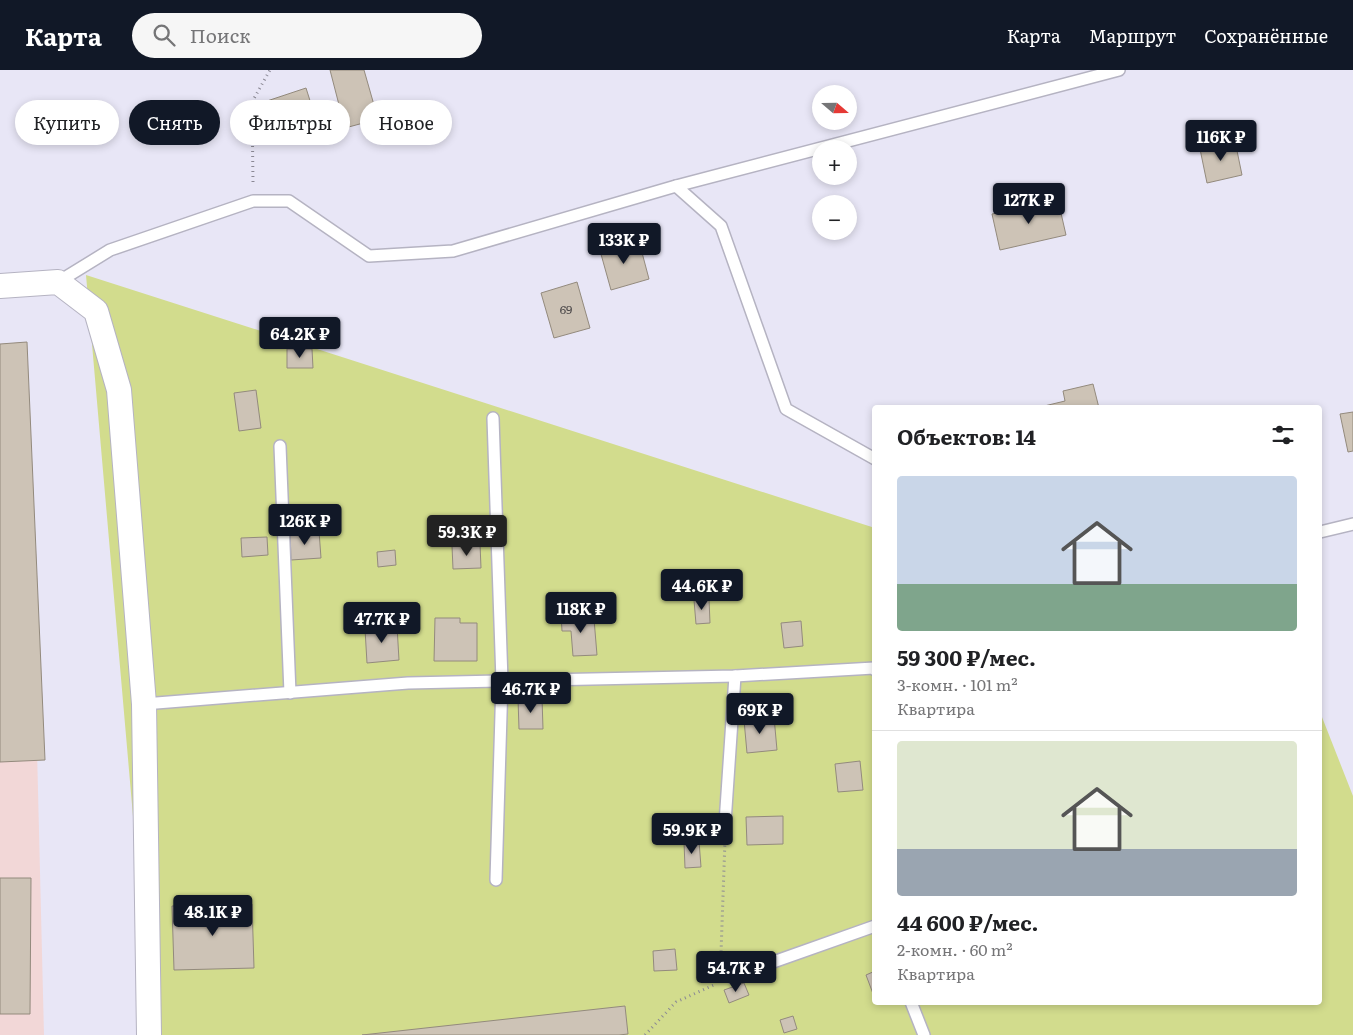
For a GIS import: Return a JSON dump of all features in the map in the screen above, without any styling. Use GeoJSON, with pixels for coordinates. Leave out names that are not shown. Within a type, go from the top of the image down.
{"type":"FeatureCollection","features":[{"type":"Feature","properties":{"kind":"street"},"geometry":{"type":"LineString","coordinates":[[0,286],[58,282],[96,310],[120,390],[144,704],[149,1035]]}},
{"type":"Feature","properties":{"kind":"lane"},"geometry":{"type":"LineString","coordinates":[[58,282],[110,250],[254,201],[289,201],[369,256],[453,250],[676,186],[1119,70]]}},
{"type":"Feature","properties":{"kind":"lane"},"geometry":{"type":"LineString","coordinates":[[676,186],[720,226],[786,409],[872,457]]}},
{"type":"Feature","properties":{"kind":"lane"},"geometry":{"type":"LineString","coordinates":[[493,418],[502,681],[496,880]]}},
{"type":"Feature","properties":{"kind":"lane"},"geometry":{"type":"LineString","coordinates":[[280,446],[290,692]]}},
{"type":"Feature","properties":{"kind":"lane"},"geometry":{"type":"LineString","coordinates":[[1322,532],[1353,524]]}},
{"type":"Feature","properties":{"kind":"lane"},"geometry":{"type":"LineString","coordinates":[[144,704],[408,683],[735,676],[872,669]]}},
{"type":"Feature","properties":{"kind":"lane"},"geometry":{"type":"LineString","coordinates":[[725,823],[735,676]]}},
{"type":"Feature","properties":{"kind":"lane"},"geometry":{"type":"LineString","coordinates":[[731,977],[872,927]]}},
{"type":"Feature","properties":{"kind":"lane"},"geometry":{"type":"LineString","coordinates":[[912,1005],[924,1035]]}},
{"type":"Feature","properties":{"kind":"path"},"geometry":{"type":"LineString","coordinates":[[254,201],[252,102],[270,70]]}},
{"type":"Feature","properties":{"kind":"path"},"geometry":{"type":"LineString","coordinates":[[645,1035],[676,1002],[731,977],[721,953],[725,823]]}},
{"type":"Feature","properties":{"kind":"shaded area"},"geometry":{"type":"Polygon","coordinates":[[[27,342],[44,1035],[0,1035],[0,344],[27,342]]]}},
{"type":"Feature","properties":{"kind":"green space"},"geometry":{"type":"Polygon","coordinates":[[[86,275],[872,527],[872,1005],[1322,1005],[1322,717],[1353,796],[1353,1035],[152,1035],[86,275]]]}},
{"type":"Feature","properties":{"kind":"building"},"geometry":{"type":"Polygon","coordinates":[[[330,70],[364,70],[373,100],[360,100],[360,124],[350,127],[350,100],[338,100],[330,70]]]}},
{"type":"Feature","properties":{"kind":"building"},"geometry":{"type":"Polygon","coordinates":[[[306,88],[310,100],[270,100],[306,88]]]}},
{"type":"Feature","properties":{"kind":"building"},"geometry":{"type":"Polygon","coordinates":[[[1235,141],[1242,175],[1207,183],[1200,149],[1235,141]]]}},
{"type":"Feature","properties":{"kind":"building"},"geometry":{"type":"Polygon","coordinates":[[[1058,200],[1066,235],[1000,250],[992,214],[1058,200]]]}},
{"type":"Feature","properties":{"kind":"building"},"geometry":{"type":"Polygon","coordinates":[[[623,241],[625,249],[640,245],[649,279],[611,290],[599,247],[623,241]]]}},
{"type":"Feature","properties":{"kind":"building"},"geometry":{"type":"Polygon","coordinates":[[[577,282],[590,328],[554,338],[541,293],[577,282]]]}},
{"type":"Feature","properties":{"kind":"building"},"geometry":{"type":"Polygon","coordinates":[[[27,342],[45,760],[0,762],[0,344],[27,342]]]}},
{"type":"Feature","properties":{"kind":"building"},"geometry":{"type":"Polygon","coordinates":[[[287,349],[312,349],[313,368],[287,368],[287,349]]]}},
{"type":"Feature","properties":{"kind":"building"},"geometry":{"type":"Polygon","coordinates":[[[1093,384],[1098,405],[1048,405],[1065,401],[1063,391],[1093,384]]]}},
{"type":"Feature","properties":{"kind":"building"},"geometry":{"type":"Polygon","coordinates":[[[256,390],[261,428],[239,431],[234,393],[256,390]]]}},
{"type":"Feature","properties":{"kind":"building"},"geometry":{"type":"Polygon","coordinates":[[[1353,412],[1353,451],[1348,452],[1340,414],[1353,412]]]}},
{"type":"Feature","properties":{"kind":"building"},"geometry":{"type":"Polygon","coordinates":[[[319,531],[321,558],[291,560],[290,533],[319,531]]]}},
{"type":"Feature","properties":{"kind":"building"},"geometry":{"type":"Polygon","coordinates":[[[267,537],[268,555],[242,557],[241,538],[267,537]]]}},
{"type":"Feature","properties":{"kind":"building"},"geometry":{"type":"Polygon","coordinates":[[[480,544],[481,568],[453,569],[452,546],[480,544]]]}},
{"type":"Feature","properties":{"kind":"building"},"geometry":{"type":"Polygon","coordinates":[[[395,550],[396,565],[378,567],[377,552],[395,550]]]}},
{"type":"Feature","properties":{"kind":"building"},"geometry":{"type":"Polygon","coordinates":[[[709,599],[710,623],[696,624],[694,600],[709,599]]]}},
{"type":"Feature","properties":{"kind":"building"},"geometry":{"type":"Polygon","coordinates":[[[579,613],[579,620],[594,619],[597,655],[573,656],[571,631],[562,631],[561,614],[579,613]]]}},
{"type":"Feature","properties":{"kind":"building"},"geometry":{"type":"Polygon","coordinates":[[[435,618],[460,618],[460,623],[477,623],[477,661],[434,661],[435,618]]]}},
{"type":"Feature","properties":{"kind":"building"},"geometry":{"type":"Polygon","coordinates":[[[801,621],[803,646],[784,648],[781,623],[801,621]]]}},
{"type":"Feature","properties":{"kind":"building"},"geometry":{"type":"Polygon","coordinates":[[[397,626],[399,660],[367,663],[365,629],[397,626]]]}},
{"type":"Feature","properties":{"kind":"building"},"geometry":{"type":"Polygon","coordinates":[[[542,698],[543,729],[519,729],[518,699],[542,698]]]}},
{"type":"Feature","properties":{"kind":"building"},"geometry":{"type":"Polygon","coordinates":[[[774,717],[777,750],[747,753],[744,720],[774,717]]]}},
{"type":"Feature","properties":{"kind":"building"},"geometry":{"type":"Polygon","coordinates":[[[860,761],[863,790],[838,792],[835,764],[860,761]]]}},
{"type":"Feature","properties":{"kind":"building"},"geometry":{"type":"Polygon","coordinates":[[[783,816],[783,844],[747,845],[746,817],[783,816]]]}},
{"type":"Feature","properties":{"kind":"building"},"geometry":{"type":"Polygon","coordinates":[[[699,841],[701,867],[685,868],[684,842],[699,841]]]}},
{"type":"Feature","properties":{"kind":"building"},"geometry":{"type":"Polygon","coordinates":[[[0,878],[31,878],[30,1014],[0,1014],[0,878]]]}},
{"type":"Feature","properties":{"kind":"building"},"geometry":{"type":"Polygon","coordinates":[[[252,904],[254,968],[174,970],[172,906],[252,904]]]}},
{"type":"Feature","properties":{"kind":"building"},"geometry":{"type":"Polygon","coordinates":[[[675,949],[677,970],[654,971],[653,951],[675,949]]]}},
{"type":"Feature","properties":{"kind":"building"},"geometry":{"type":"Polygon","coordinates":[[[872,972],[872,991],[866,975],[872,972]]]}},
{"type":"Feature","properties":{"kind":"building"},"geometry":{"type":"Polygon","coordinates":[[[744,983],[749,995],[729,1003],[724,990],[744,983]]]}},
{"type":"Feature","properties":{"kind":"building"},"geometry":{"type":"Polygon","coordinates":[[[625,1006],[628,1034],[619,1035],[362,1035],[625,1006]]]}},
{"type":"Feature","properties":{"kind":"building"},"geometry":{"type":"Polygon","coordinates":[[[793,1016],[797,1029],[784,1033],[780,1020],[793,1016]]]}}]}
